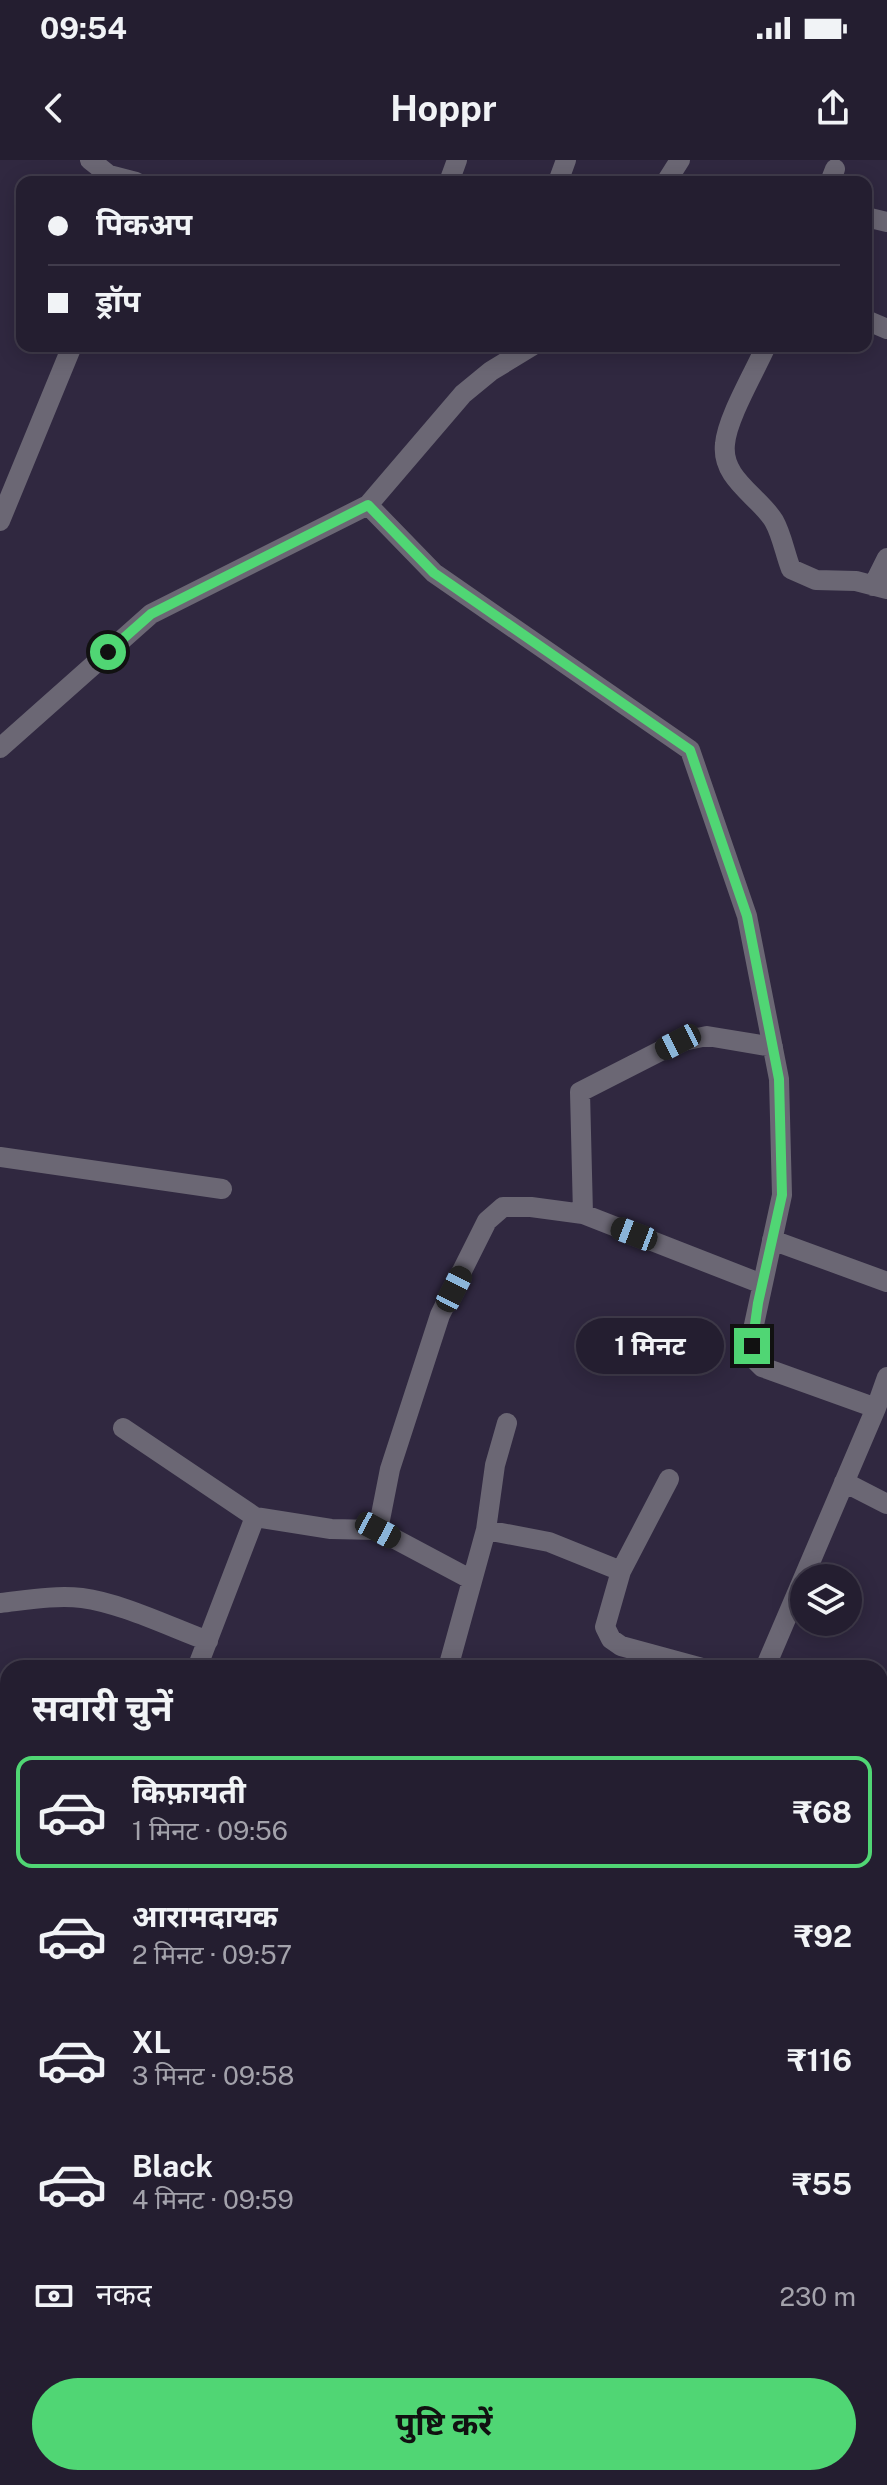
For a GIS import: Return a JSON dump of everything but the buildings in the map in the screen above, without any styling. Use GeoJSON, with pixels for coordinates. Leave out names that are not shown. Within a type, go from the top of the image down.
{"type":"FeatureCollection","features":[{"type":"Feature","properties":{"kind":"street"},"geometry":{"type":"LineString","coordinates":[[90,160],[113,176]]}},
{"type":"Feature","properties":{"kind":"street"},"geometry":{"type":"LineString","coordinates":[[0,521],[70,352]]}},
{"type":"Feature","properties":{"kind":"street"},"geometry":{"type":"LineString","coordinates":[[0,748],[151,614],[368,505],[463,394],[491,371],[522,352]]}},
{"type":"Feature","properties":{"kind":"street"},"geometry":{"type":"LineString","coordinates":[[763,352],[724,445],[727,463],[735,478],[774,522],[791,569],[816,580],[856,581],[880,588],[887,558]]}},
{"type":"Feature","properties":{"kind":"street"},"geometry":{"type":"LineString","coordinates":[[368,505],[434,573],[690,750],[747,916],[779,1079],[782,1195],[752,1334],[754,1359],[762,1367],[876,1408]]}},
{"type":"Feature","properties":{"kind":"street"},"geometry":{"type":"LineString","coordinates":[[583,1214],[580,1092],[678,1042],[707,1036],[773,1047]]}},
{"type":"Feature","properties":{"kind":"street"},"geometry":{"type":"LineString","coordinates":[[0,1157],[222,1189]]}},
{"type":"Feature","properties":{"kind":"street"},"geometry":{"type":"LineString","coordinates":[[378,1530],[390,1469],[440,1315],[487,1221],[503,1207],[531,1207],[583,1214],[762,1284]]}},
{"type":"Feature","properties":{"kind":"street"},"geometry":{"type":"LineString","coordinates":[[772,1240],[887,1282]]}},
{"type":"Feature","properties":{"kind":"street"},"geometry":{"type":"LineString","coordinates":[[768,1660],[887,1377]]}},
{"type":"Feature","properties":{"kind":"street"},"geometry":{"type":"LineString","coordinates":[[450,1660],[486,1530],[495,1465],[507,1423]]}},
{"type":"Feature","properties":{"kind":"street"},"geometry":{"type":"LineString","coordinates":[[123,1428],[255,1517],[331,1529],[378,1530],[472,1580]]}},
{"type":"Feature","properties":{"kind":"street"},"geometry":{"type":"LineString","coordinates":[[669,1479],[621,1571],[605,1627],[611,1639],[621,1646],[673,1660]]}},
{"type":"Feature","properties":{"kind":"street"},"geometry":{"type":"LineString","coordinates":[[844,1482],[887,1504]]}},
{"type":"Feature","properties":{"kind":"street"},"geometry":{"type":"LineString","coordinates":[[200,1660],[255,1517]]}},
{"type":"Feature","properties":{"kind":"street"},"geometry":{"type":"LineString","coordinates":[[486,1530],[549,1542],[621,1571]]}},
{"type":"Feature","properties":{"kind":"street"},"geometry":{"type":"LineString","coordinates":[[0,1603],[58,1597],[82,1598],[102,1602],[208,1641]]}},
{"type":"Feature","properties":{"kind":"route"},"geometry":{"type":"LineString","coordinates":[[108,652],[151,614],[368,505],[434,573],[690,750],[747,916],[779,1079],[782,1195],[758,1303],[752,1346]]}}]}
